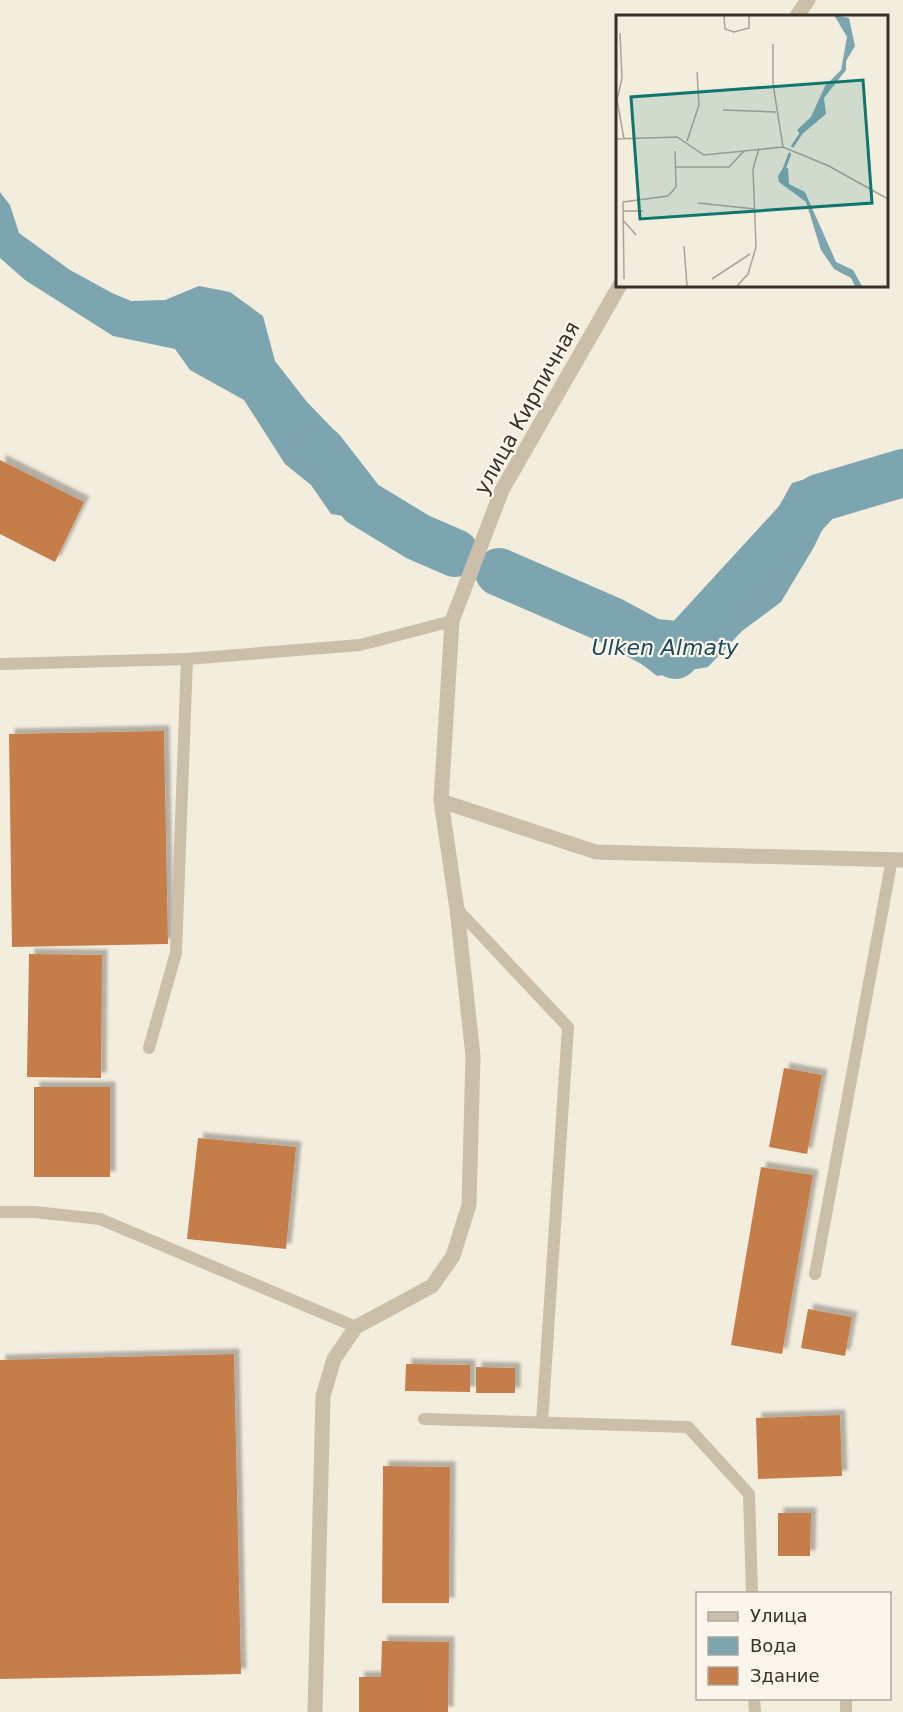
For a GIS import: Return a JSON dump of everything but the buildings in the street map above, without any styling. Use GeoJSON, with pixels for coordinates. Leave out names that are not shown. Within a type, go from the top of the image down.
{"type":"FeatureCollection","features":[{"type":"Feature","properties":{"kind":"street"},"geometry":{"type":"LineString","coordinates":[[798,15],[808,0]]}},
{"type":"Feature","properties":{"kind":"street","name":"улица Кирпичная"},"geometry":{"type":"LineString","coordinates":[[356,1327],[432,1286],[453,1256],[469,1205],[473,1056],[458,909],[441,801],[452,621],[502,490],[619,286]]}},
{"type":"Feature","properties":{"kind":"street"},"geometry":{"type":"LineString","coordinates":[[441,801],[596,852],[897,860]]}},
{"type":"Feature","properties":{"kind":"street"},"geometry":{"type":"LineString","coordinates":[[315,1712],[323,1396],[334,1359],[356,1327]]}},
{"type":"Feature","properties":{"kind":"lane"},"geometry":{"type":"LineString","coordinates":[[0,664],[187,659],[360,645],[452,621]]}},
{"type":"Feature","properties":{"kind":"lane"},"geometry":{"type":"LineString","coordinates":[[150,1048],[177,942],[187,659]]}},
{"type":"Feature","properties":{"kind":"lane"},"geometry":{"type":"LineString","coordinates":[[815,1274],[897,860]]}},
{"type":"Feature","properties":{"kind":"lane"},"geometry":{"type":"LineString","coordinates":[[458,909],[568,1027],[542,1423]]}},
{"type":"Feature","properties":{"kind":"lane"},"geometry":{"type":"LineString","coordinates":[[0,1212],[34,1212],[100,1218],[356,1327]]}},
{"type":"Feature","properties":{"kind":"lane"},"geometry":{"type":"LineString","coordinates":[[424,1419],[688,1427],[749,1494],[752,1592]]}},
{"type":"Feature","properties":{"kind":"water"},"geometry":{"type":"Polygon","coordinates":[[[0,192],[10,205],[19,233],[70,270],[112,293],[131,301],[165,300],[199,286],[230,292],[263,316],[275,361],[307,402],[336,432],[362,479],[368,485],[355,518],[331,514],[311,485],[285,464],[244,400],[190,370],[175,349],[113,336],[25,280],[0,258],[0,192]]]}},
{"type":"Feature","properties":{"kind":"water","name":"Ulken Almaty"},"geometry":{"type":"Polygon","coordinates":[[[903,450],[903,483],[865,482],[836,501],[814,547],[781,602],[742,631],[708,667],[657,676],[602,633],[604,599],[644,618],[691,622],[726,601],[792,483],[903,450]]]}},
{"type":"Feature","properties":{"kind":"waterway","name":"Ulken Almaty"},"geometry":{"type":"LineString","coordinates":[[321,450],[362,503],[418,537],[455,553]]}},
{"type":"Feature","properties":{"kind":"waterway","name":"Ulken Almaty"},"geometry":{"type":"LineString","coordinates":[[499,572],[612,621],[675,655],[819,498],[903,473]]}}]}
